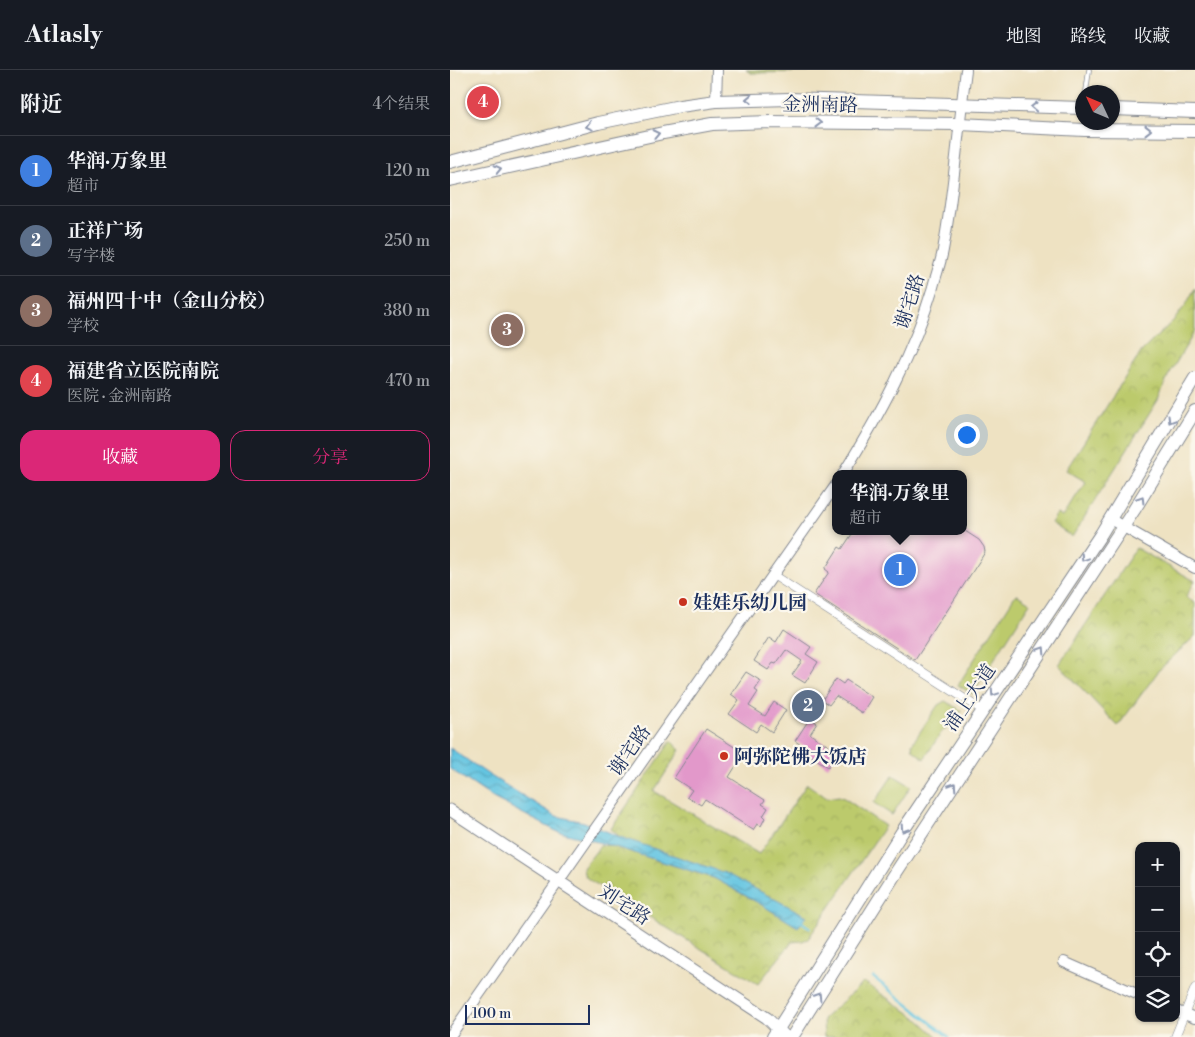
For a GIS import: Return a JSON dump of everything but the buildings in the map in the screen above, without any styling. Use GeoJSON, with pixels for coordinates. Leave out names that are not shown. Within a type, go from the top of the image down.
{"type":"FeatureCollection","features":[{"type":"Feature","properties":{"kind":"main road","name":"金洲南路"},"geometry":{"type":"LineString","coordinates":[[450,162],[598,123],[680,106],[716,101],[789,99],[1075,108]]}},
{"type":"Feature","properties":{"kind":"main road"},"geometry":{"type":"LineString","coordinates":[[1120,109],[1195,112]]}},
{"type":"Feature","properties":{"kind":"main road","name":"金洲南路"},"geometry":{"type":"LineString","coordinates":[[450,180],[663,132],[712,124],[770,122],[959,124],[1085,130],[1195,131]]}},
{"type":"Feature","properties":{"kind":"main road"},"geometry":{"type":"LineString","coordinates":[[1178,130],[1195,137]]}},
{"type":"Feature","properties":{"kind":"main road","name":"浦上大道"},"geometry":{"type":"LineString","coordinates":[[779,1034],[902,832],[1110,520],[1195,378]]}},
{"type":"Feature","properties":{"kind":"main road","name":"浦上大道"},"geometry":{"type":"LineString","coordinates":[[792,1037],[897,871],[1122,527],[1195,411]]}},
{"type":"Feature","properties":{"kind":"main road","name":"刘宅路"},"geometry":{"type":"LineString","coordinates":[[450,810],[767,1018],[779,1034]]}},
{"type":"Feature","properties":{"kind":"street"},"geometry":{"type":"LineString","coordinates":[[716,101],[718,70]]}},
{"type":"Feature","properties":{"kind":"street","name":"谢宅路"},"geometry":{"type":"LineString","coordinates":[[846,470],[871,430],[895,385],[909,355],[929,299],[943,251],[966,70]]}},
{"type":"Feature","properties":{"kind":"street","name":"谢宅路"},"geometry":{"type":"LineString","coordinates":[[450,1036],[832,491]]}},
{"type":"Feature","properties":{"kind":"street"},"geometry":{"type":"LineString","coordinates":[[1110,520],[1195,568]]}},
{"type":"Feature","properties":{"kind":"street"},"geometry":{"type":"LineString","coordinates":[[773,576],[982,710]]}},
{"type":"Feature","properties":{"kind":"street"},"geometry":{"type":"LineString","coordinates":[[1064,962],[1135,993]]}},
{"type":"Feature","properties":{"kind":"street"},"geometry":{"type":"LineString","coordinates":[[1195,988],[1180,1013],[1195,1018]]}},
{"type":"Feature","properties":{"kind":"street"},"geometry":{"type":"LineString","coordinates":[[1175,1037],[1178,1022]]}},
{"type":"Feature","properties":{"kind":"lane"},"geometry":{"type":"LineString","coordinates":[[1087,85],[1089,70]]}},
{"type":"Feature","properties":{"kind":"green space"},"geometry":{"type":"Polygon","coordinates":[[[746,70],[809,70],[809,72],[751,73],[746,70]]]}},
{"type":"Feature","properties":{"kind":"green space"},"geometry":{"type":"Polygon","coordinates":[[[1195,288],[1195,331],[1167,378],[1158,400],[1072,537],[1051,523],[1057,514],[1062,517],[1086,482],[1066,470],[1142,351],[1175,319],[1195,288]]]}},
{"type":"Feature","properties":{"kind":"green space"},"geometry":{"type":"Polygon","coordinates":[[[1136,548],[1195,581],[1186,597],[1195,603],[1195,636],[1160,669],[1118,726],[1059,665],[1136,548]]]}},
{"type":"Feature","properties":{"kind":"green space"},"geometry":{"type":"Polygon","coordinates":[[[1016,594],[1030,603],[972,694],[958,685],[1016,594]]]}},
{"type":"Feature","properties":{"kind":"green space"},"geometry":{"type":"Polygon","coordinates":[[[945,701],[962,711],[941,733],[924,759],[913,750],[912,744],[938,705],[945,701]]]}},
{"type":"Feature","properties":{"kind":"green space"},"geometry":{"type":"Polygon","coordinates":[[[671,741],[680,750],[654,791],[759,854],[807,784],[827,798],[839,796],[844,798],[885,826],[808,939],[792,942],[758,984],[588,879],[584,874],[583,868],[600,846],[609,845],[714,878],[798,927],[807,916],[620,837],[611,829],[671,741]]]}},
{"type":"Feature","properties":{"kind":"green space"},"geometry":{"type":"Polygon","coordinates":[[[893,775],[911,786],[892,815],[874,803],[893,775]]]}},
{"type":"Feature","properties":{"kind":"green space"},"geometry":{"type":"Polygon","coordinates":[[[864,982],[918,1019],[938,1037],[824,1037],[823,1019],[864,982]]]}},
{"type":"Feature","properties":{"kind":"water"},"geometry":{"type":"Polygon","coordinates":[[[450,748],[489,775],[556,816],[584,822],[620,837],[725,873],[807,916],[798,927],[714,878],[609,845],[556,831],[493,798],[450,769],[450,748]]]}},
{"type":"Feature","properties":{"kind":"waterway"},"geometry":{"type":"LineString","coordinates":[[802,922],[810,928]]}},
{"type":"Feature","properties":{"kind":"waterway"},"geometry":{"type":"LineString","coordinates":[[873,977],[949,1037]]}},
{"type":"Feature","properties":{"kind":"place","name":"福建省立医院南院"},"geometry":{"type":"Point","coordinates":[483,102]}},
{"type":"Feature","properties":{"kind":"place","name":"福州四十中（金山分校）"},"geometry":{"type":"Point","coordinates":[507,330]}},
{"type":"Feature","properties":{"kind":"place","name":"华润·万象里"},"geometry":{"type":"Point","coordinates":[900,570]}},
{"type":"Feature","properties":{"kind":"place","name":"娃娃乐幼儿园"},"geometry":{"type":"Point","coordinates":[683,602]}},
{"type":"Feature","properties":{"kind":"place","name":"正祥广场"},"geometry":{"type":"Point","coordinates":[808,706]}},
{"type":"Feature","properties":{"kind":"place","name":"阿弥陀佛大饭店"},"geometry":{"type":"Point","coordinates":[724,756]}}]}
